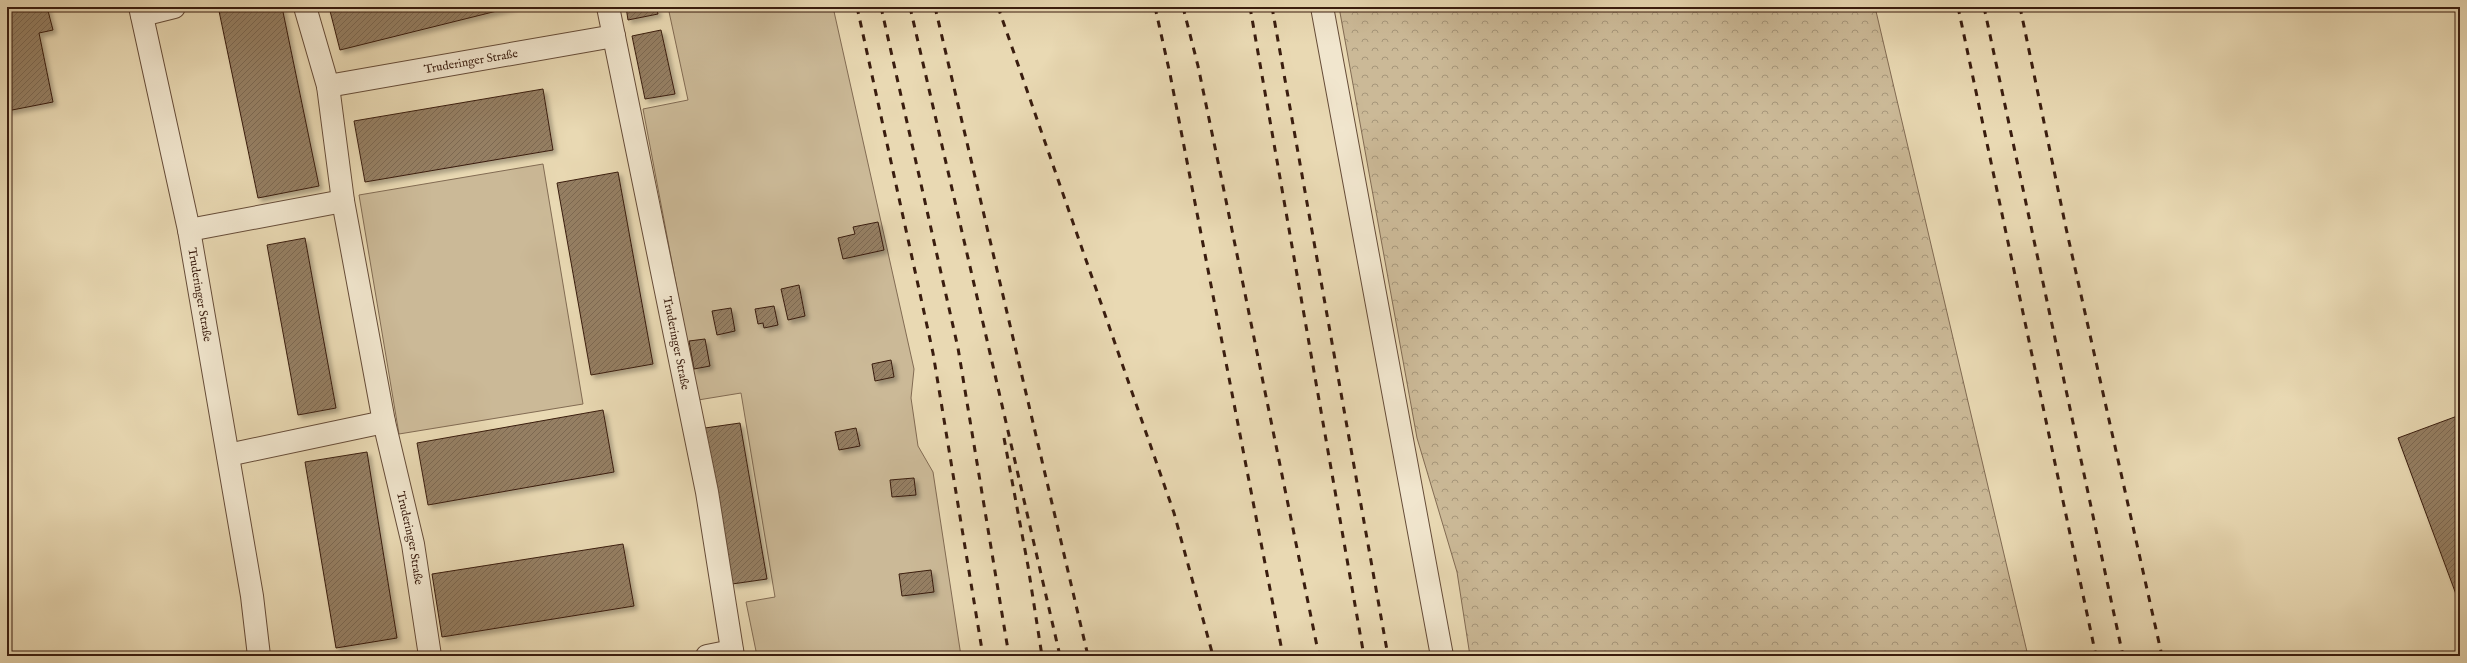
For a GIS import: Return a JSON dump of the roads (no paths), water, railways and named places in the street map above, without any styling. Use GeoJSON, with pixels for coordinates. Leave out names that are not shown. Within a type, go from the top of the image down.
{"type":"FeatureCollection","features":[{"type":"Feature","properties":{"kind":"street","name":"Truderinger Straße"},"geometry":{"type":"LineString","coordinates":[[174,7],[141,11],[189,230],[252,596],[259,656]]}},
{"type":"Feature","properties":{"kind":"street","name":"Truderinger Straße"},"geometry":{"type":"LineString","coordinates":[[304,7],[328,86],[343,202],[384,422],[413,544],[430,656]]}},
{"type":"Feature","properties":{"kind":"street","name":"Truderinger Straße"},"geometry":{"type":"LineString","coordinates":[[608,7],[707,492],[733,654],[707,656]]}},
{"type":"Feature","properties":{"kind":"street"},"geometry":{"type":"LineString","coordinates":[[1322,7],[1442,656]]}},
{"type":"Feature","properties":{"kind":"street","name":"Truderinger Straße"},"geometry":{"type":"LineString","coordinates":[[328,86],[614,36]]}},
{"type":"Feature","properties":{"kind":"street"},"geometry":{"type":"LineString","coordinates":[[189,230],[343,202]]}},
{"type":"Feature","properties":{"kind":"street"},"geometry":{"type":"LineString","coordinates":[[228,455],[384,422]]}},
{"type":"Feature","properties":{"kind":"railway"},"geometry":{"type":"LineString","coordinates":[[857,7],[933,353],[983,656]]}},
{"type":"Feature","properties":{"kind":"railway"},"geometry":{"type":"LineString","coordinates":[[881,7],[958,348],[1009,656]]}},
{"type":"Feature","properties":{"kind":"railway"},"geometry":{"type":"LineString","coordinates":[[910,7],[1060,656]]}},
{"type":"Feature","properties":{"kind":"railway"},"geometry":{"type":"LineString","coordinates":[[935,7],[1088,656]]}},
{"type":"Feature","properties":{"kind":"railway"},"geometry":{"type":"LineString","coordinates":[[998,7],[1174,513],[1213,656]]}},
{"type":"Feature","properties":{"kind":"railway"},"geometry":{"type":"LineString","coordinates":[[1155,7],[1170,74],[1283,656]]}},
{"type":"Feature","properties":{"kind":"railway"},"geometry":{"type":"LineString","coordinates":[[1183,7],[1198,66],[1319,656]]}},
{"type":"Feature","properties":{"kind":"railway"},"geometry":{"type":"LineString","coordinates":[[1250,7],[1364,656]]}},
{"type":"Feature","properties":{"kind":"railway"},"geometry":{"type":"LineString","coordinates":[[1272,7],[1388,656]]}},
{"type":"Feature","properties":{"kind":"railway"},"geometry":{"type":"LineString","coordinates":[[1958,7],[2096,656]]}},
{"type":"Feature","properties":{"kind":"railway"},"geometry":{"type":"LineString","coordinates":[[1984,7],[2123,656]]}},
{"type":"Feature","properties":{"kind":"railway"},"geometry":{"type":"LineString","coordinates":[[2020,7],[2066,228],[2162,656]]}},
{"type":"Feature","properties":{"kind":"railway"},"geometry":{"type":"LineString","coordinates":[[1004,438],[1028,566],[1042,656]]}}]}
